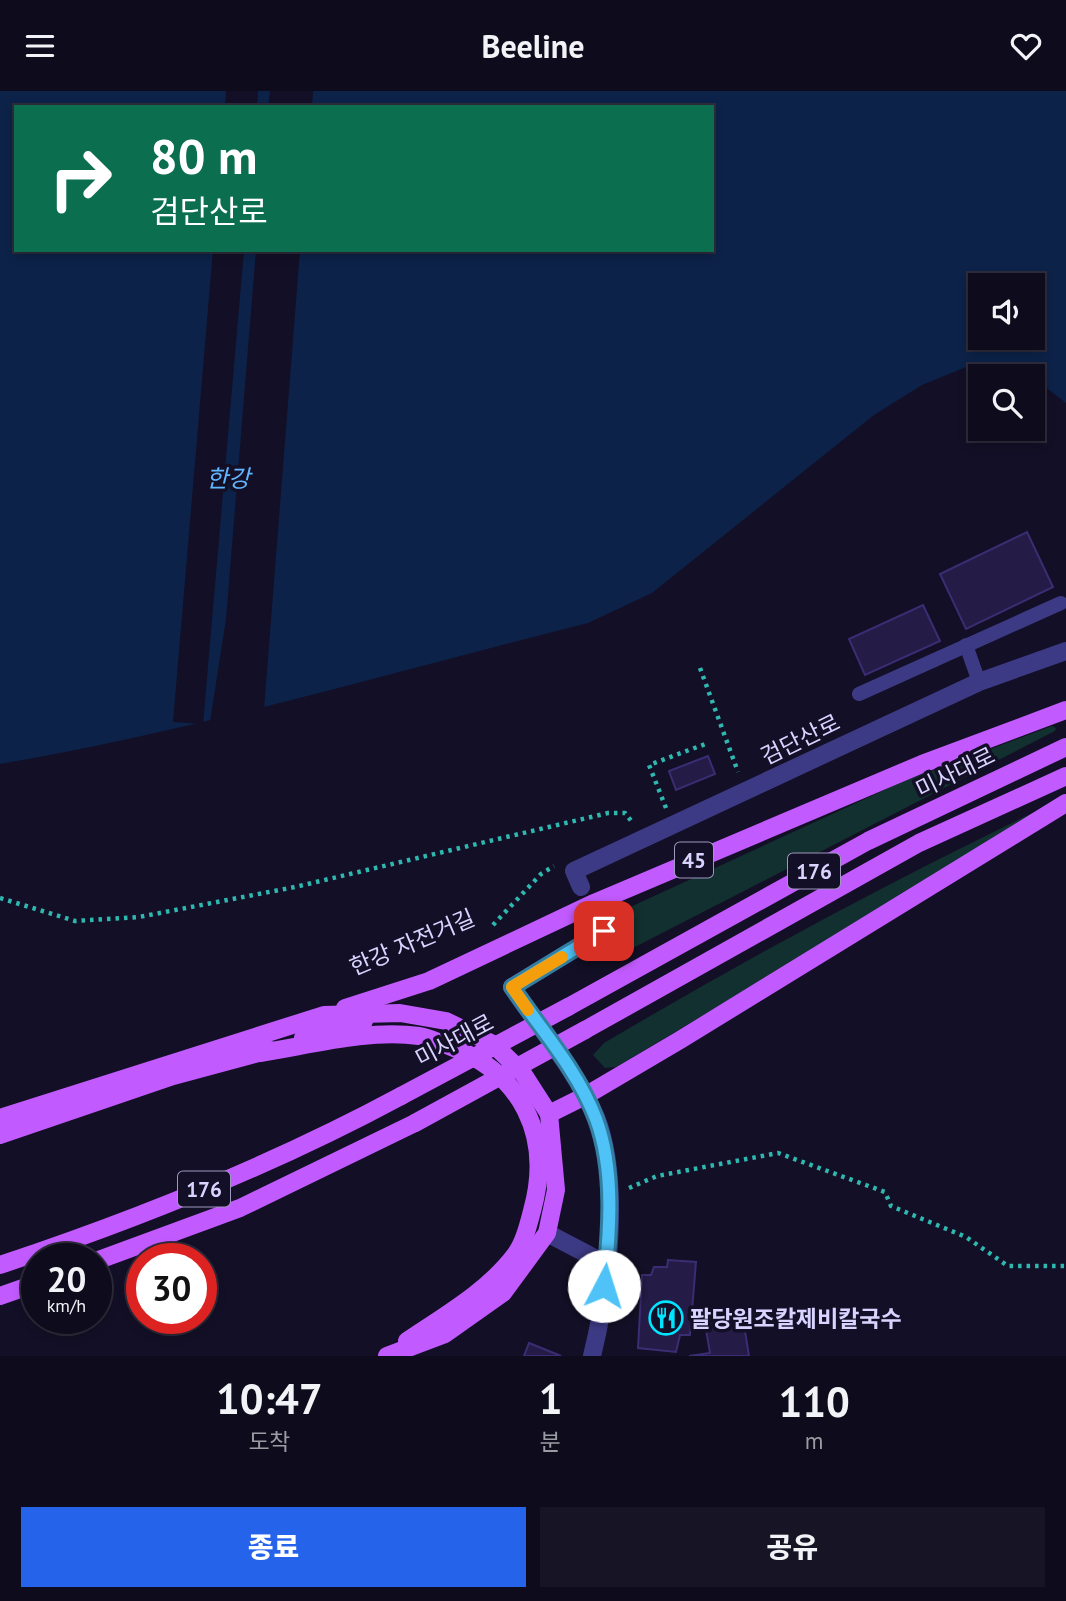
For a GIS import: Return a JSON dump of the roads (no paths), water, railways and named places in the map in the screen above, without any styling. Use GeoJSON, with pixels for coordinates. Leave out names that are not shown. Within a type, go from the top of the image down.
{"type":"FeatureCollection","features":[{"type":"Feature","properties":{"kind":"main road","name":"45"},"geometry":{"type":"LineString","coordinates":[[0,1118],[429,981],[594,902],[922,764],[1066,710]]}},
{"type":"Feature","properties":{"kind":"main road","name":"미사대로"},"geometry":{"type":"LineString","coordinates":[[0,1265],[89,1235],[241,1175],[316,1142],[868,842],[1066,747]]}},
{"type":"Feature","properties":{"kind":"main road","name":"176"},"geometry":{"type":"LineString","coordinates":[[112,1255],[240,1208],[415,1122],[919,843],[1066,776]]}},
{"type":"Feature","properties":{"kind":"main road"},"geometry":{"type":"LineString","coordinates":[[549,1114],[585,1096],[1066,803]]}},
{"type":"Feature","properties":{"kind":"main road","name":"45"},"geometry":{"type":"LineString","coordinates":[[324,1014],[400,1013]]}},
{"type":"Feature","properties":{"kind":"main road"},"geometry":{"type":"LineString","coordinates":[[0,1135],[173,1076],[260,1053],[327,1030],[400,1013],[446,1021],[492,1044],[522,1072],[549,1114],[556,1189],[547,1233],[503,1293],[446,1334],[386,1356]]}},
{"type":"Feature","properties":{"kind":"main road"},"geometry":{"type":"LineString","coordinates":[[260,1053],[365,1037],[419,1036],[468,1053],[498,1073],[519,1095],[530,1119],[539,1150],[537,1194],[516,1254],[491,1282],[386,1356]]}},
{"type":"Feature","properties":{"kind":"main road"},"geometry":{"type":"LineString","coordinates":[[0,1296],[21,1289]]}},
{"type":"Feature","properties":{"kind":"street","name":"검단산로"},"geometry":{"type":"LineString","coordinates":[[581,887],[574,871],[979,682],[1066,650]]}},
{"type":"Feature","properties":{"kind":"street"},"geometry":{"type":"LineString","coordinates":[[593,1356],[606,1264],[610,1212],[600,1130],[585,1096],[512,987],[604,931],[600,923]]}},
{"type":"Feature","properties":{"kind":"street"},"geometry":{"type":"LineString","coordinates":[[547,1233],[606,1264]]}},
{"type":"Feature","properties":{"kind":"lane"},"geometry":{"type":"LineString","coordinates":[[859,694],[1061,603]]}},
{"type":"Feature","properties":{"kind":"lane"},"geometry":{"type":"LineString","coordinates":[[966,645],[979,682]]}},
{"type":"Feature","properties":{"kind":"water","name":"한강"},"geometry":{"type":"Polygon","coordinates":[[[0,91],[1066,91],[1066,403],[1045,387],[1045,364],[968,364],[922,385],[874,415],[652,593],[588,623],[148,735],[0,764],[0,91]]]}},
{"type":"Feature","properties":{"kind":"place","name":"팔당원조칼제비칼국수"},"geometry":{"type":"Point","coordinates":[666,1318]}}]}
